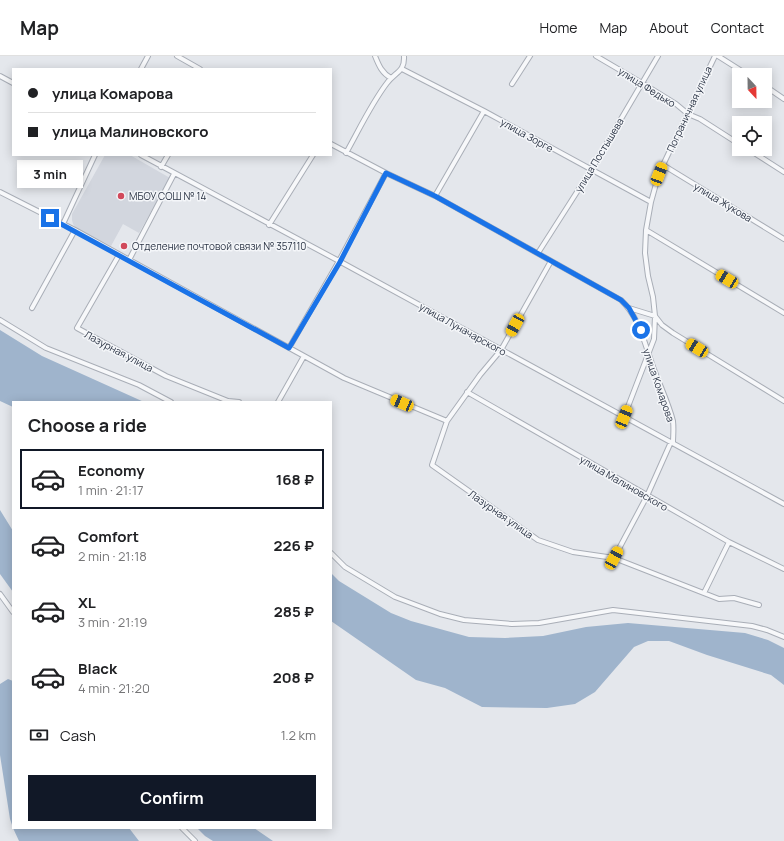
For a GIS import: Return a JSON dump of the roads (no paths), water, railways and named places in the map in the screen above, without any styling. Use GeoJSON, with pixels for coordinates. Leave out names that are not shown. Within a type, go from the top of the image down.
{"type":"FeatureCollection","features":[{"type":"Feature","properties":{"kind":"street"},"geometry":{"type":"LineString","coordinates":[[142,68],[148,56]]}},
{"type":"Feature","properties":{"kind":"street"},"geometry":{"type":"LineString","coordinates":[[176,56],[198,68]]}},
{"type":"Feature","properties":{"kind":"street"},"geometry":{"type":"LineString","coordinates":[[375,56],[379,67],[385,75],[391,78]]}},
{"type":"Feature","properties":{"kind":"street"},"geometry":{"type":"LineString","coordinates":[[346,153],[381,91],[391,78],[402,69],[404,56]]}},
{"type":"Feature","properties":{"kind":"street"},"geometry":{"type":"LineString","coordinates":[[512,84],[530,56]]}},
{"type":"Feature","properties":{"kind":"street","name":"улица Федько"},"geometry":{"type":"LineString","coordinates":[[596,56],[676,104],[688,114],[700,119],[732,140]]}},
{"type":"Feature","properties":{"kind":"street","name":"улица Постышева"},"geometry":{"type":"LineString","coordinates":[[538,253],[591,170],[658,56]]}},
{"type":"Feature","properties":{"kind":"street","name":"Пограничная улица"},"geometry":{"type":"LineString","coordinates":[[624,417],[654,339],[655,316],[645,253],[646,230],[651,202],[663,165],[715,56]]}},
{"type":"Feature","properties":{"kind":"street"},"geometry":{"type":"LineString","coordinates":[[718,56],[737,68]]}},
{"type":"Feature","properties":{"kind":"street","name":"улица Зорге"},"geometry":{"type":"LineString","coordinates":[[402,69],[484,111],[651,202]]}},
{"type":"Feature","properties":{"kind":"street"},"geometry":{"type":"LineString","coordinates":[[0,76],[12,82]]}},
{"type":"Feature","properties":{"kind":"street"},"geometry":{"type":"LineString","coordinates":[[772,91],[784,99]]}},
{"type":"Feature","properties":{"kind":"street"},"geometry":{"type":"LineString","coordinates":[[435,196],[484,111]]}},
{"type":"Feature","properties":{"kind":"street","name":"улица Комарова"},"geometry":{"type":"LineString","coordinates":[[332,145],[386,173],[435,196],[621,300],[629,308],[641,330],[671,415],[674,432],[672,442]]}},
{"type":"Feature","properties":{"kind":"street"},"geometry":{"type":"LineString","coordinates":[[63,224],[95,156]]}},
{"type":"Feature","properties":{"kind":"street","name":"улица Луначарского"},"geometry":{"type":"LineString","coordinates":[[143,156],[784,504]]}},
{"type":"Feature","properties":{"kind":"street"},"geometry":{"type":"LineString","coordinates":[[161,167],[167,156]]}},
{"type":"Feature","properties":{"kind":"street"},"geometry":{"type":"LineString","coordinates":[[269,225],[312,156]]}},
{"type":"Feature","properties":{"kind":"street"},"geometry":{"type":"LineString","coordinates":[[759,156],[784,172]]}},
{"type":"Feature","properties":{"kind":"street","name":"улица Жукова"},"geometry":{"type":"LineString","coordinates":[[663,165],[784,239]]}},
{"type":"Feature","properties":{"kind":"street"},"geometry":{"type":"LineString","coordinates":[[289,348],[340,262],[386,173]]}},
{"type":"Feature","properties":{"kind":"street"},"geometry":{"type":"LineString","coordinates":[[129,260],[174,174]]}},
{"type":"Feature","properties":{"kind":"street"},"geometry":{"type":"LineString","coordinates":[[0,192],[75,230],[344,378],[447,422],[467,392],[501,350],[551,261]]}},
{"type":"Feature","properties":{"kind":"street"},"geometry":{"type":"LineString","coordinates":[[32,308],[75,230]]}},
{"type":"Feature","properties":{"kind":"street"},"geometry":{"type":"LineString","coordinates":[[646,230],[783,310]]}},
{"type":"Feature","properties":{"kind":"street","name":"Лазурная улица"},"geometry":{"type":"LineString","coordinates":[[119,255],[77,328],[166,376],[234,401]]}},
{"type":"Feature","properties":{"kind":"street","name":"улица Комарова"},"geometry":{"type":"LineString","coordinates":[[629,308],[655,316],[662,325],[673,333],[784,402]]}},
{"type":"Feature","properties":{"kind":"street"},"geometry":{"type":"LineString","coordinates":[[0,320],[46,348],[139,385],[169,401]]}},
{"type":"Feature","properties":{"kind":"street"},"geometry":{"type":"LineString","coordinates":[[279,401],[304,356]]}},
{"type":"Feature","properties":{"kind":"street","name":"улица Малиновского"},"geometry":{"type":"LineString","coordinates":[[467,392],[729,542],[784,569]]}},
{"type":"Feature","properties":{"kind":"street","name":"Лазурная улица"},"geometry":{"type":"LineString","coordinates":[[447,422],[432,465],[538,540],[573,552],[614,558],[719,599],[734,598],[759,605]]}},
{"type":"Feature","properties":{"kind":"street"},"geometry":{"type":"LineString","coordinates":[[614,558],[647,496],[672,442]]}},
{"type":"Feature","properties":{"kind":"street"},"geometry":{"type":"LineString","coordinates":[[704,593],[729,542]]}},
{"type":"Feature","properties":{"kind":"street"},"geometry":{"type":"LineString","coordinates":[[332,554],[345,567],[395,598],[434,612],[464,620],[512,624],[539,623],[613,610],[752,626],[784,637]]}},
{"type":"Feature","properties":{"kind":"street"},"geometry":{"type":"LineString","coordinates":[[0,594],[12,611]]}},
{"type":"Feature","properties":{"kind":"street"},"geometry":{"type":"LineString","coordinates":[[183,829],[195,841]]}},
{"type":"Feature","properties":{"kind":"water"},"geometry":{"type":"Polygon","coordinates":[[[0,330],[42,356],[142,401],[12,401],[12,407],[0,401],[0,330]]]}},
{"type":"Feature","properties":{"kind":"water"},"geometry":{"type":"Polygon","coordinates":[[[0,510],[12,529],[12,591],[0,574],[0,510]]]}},
{"type":"Feature","properties":{"kind":"water"},"geometry":{"type":"Polygon","coordinates":[[[332,574],[339,581],[391,613],[411,621],[469,637],[505,638],[543,636],[586,627],[628,623],[745,633],[768,640],[784,648],[784,685],[771,675],[707,655],[669,641],[648,641],[634,647],[595,692],[575,704],[547,708],[482,707],[445,688],[416,680],[332,622],[332,574]]]}},
{"type":"Feature","properties":{"kind":"water"},"geometry":{"type":"Polygon","coordinates":[[[8,679],[12,681],[12,825],[0,755],[0,684],[8,679]]]}},
{"type":"Feature","properties":{"kind":"water"},"geometry":{"type":"Polygon","coordinates":[[[13,829],[130,829],[139,841],[19,841],[13,829]]]}},
{"type":"Feature","properties":{"kind":"water"},"geometry":{"type":"Polygon","coordinates":[[[198,829],[255,829],[273,841],[213,841],[198,829]]]}},
{"type":"Feature","properties":{"kind":"place","name":"МБОУ СОШ № 14"},"geometry":{"type":"Point","coordinates":[121,196]}},
{"type":"Feature","properties":{"kind":"place","name":"Отделение почтовой связи № 357110"},"geometry":{"type":"Point","coordinates":[124,246]}}]}
